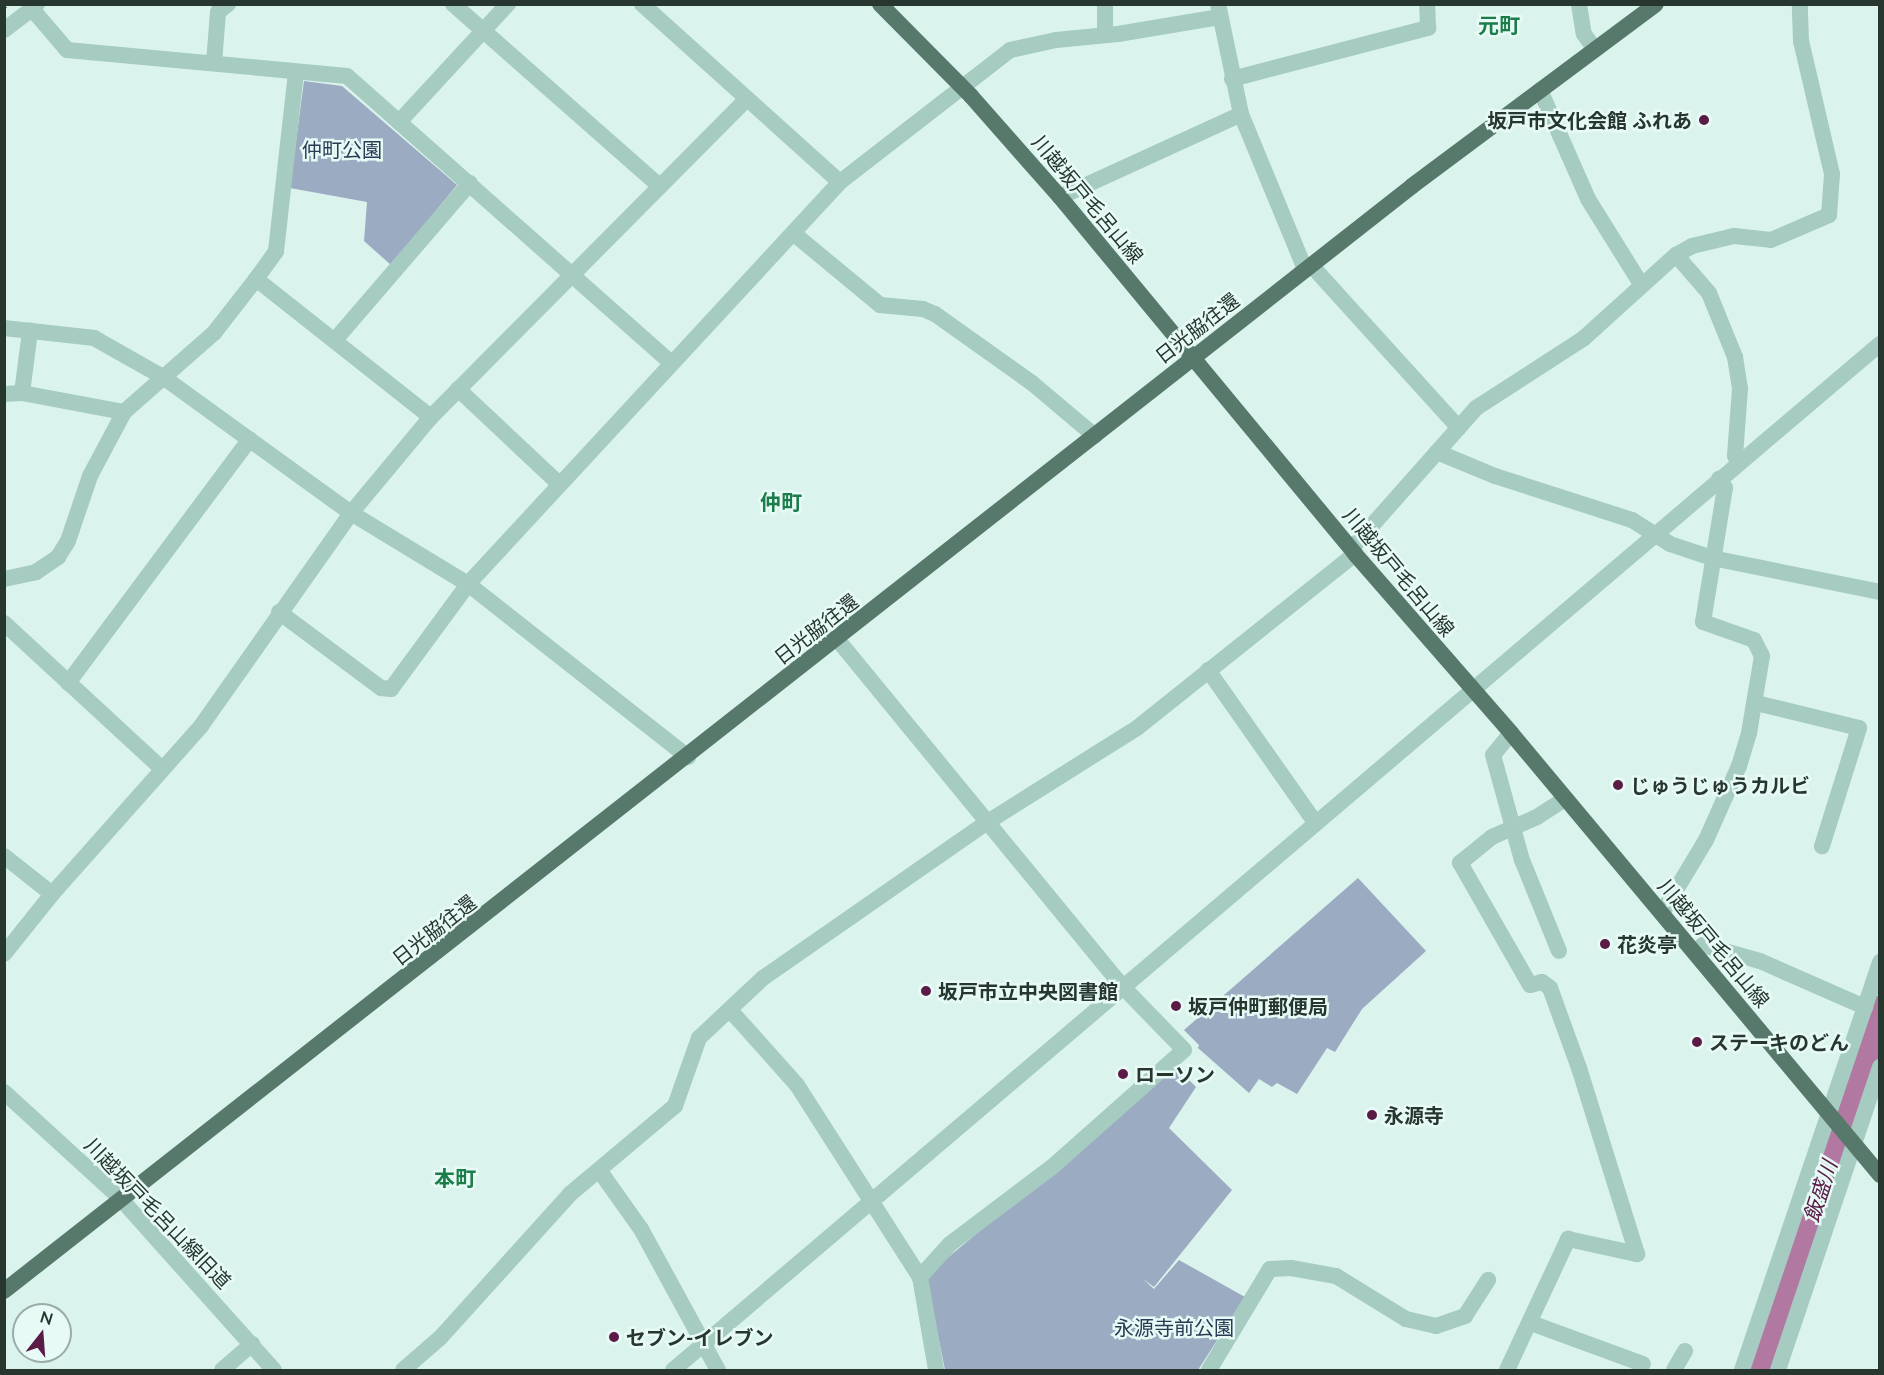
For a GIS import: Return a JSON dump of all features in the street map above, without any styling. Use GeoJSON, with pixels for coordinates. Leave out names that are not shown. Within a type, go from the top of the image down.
{"type":"FeatureCollection","features":[{"type":"Feature","properties":{"kind":"main road","name":"川越坂戸毛呂山線"},"geometry":{"type":"LineString","coordinates":[[880,4],[961,86],[1060,197],[1353,551],[1695,952],[1880,1175]]}},
{"type":"Feature","properties":{"kind":"main road","name":"日光脇往還"},"geometry":{"type":"LineString","coordinates":[[4,1291],[120,1198],[688,757],[1308,267],[1656,4]]}},
{"type":"Feature","properties":{"kind":"street"},"geometry":{"type":"LineString","coordinates":[[214,63],[218,12],[228,4]]}},
{"type":"Feature","properties":{"kind":"street"},"geometry":{"type":"LineString","coordinates":[[453,4],[658,185]]}},
{"type":"Feature","properties":{"kind":"street"},"geometry":{"type":"LineString","coordinates":[[399,122],[508,4]]}},
{"type":"Feature","properties":{"kind":"street"},"geometry":{"type":"LineString","coordinates":[[642,4],[840,182]]}},
{"type":"Feature","properties":{"kind":"street"},"geometry":{"type":"LineString","coordinates":[[1105,4],[1105,33]]}},
{"type":"Feature","properties":{"kind":"street"},"geometry":{"type":"LineString","coordinates":[[1232,79],[1428,28],[1427,4]]}},
{"type":"Feature","properties":{"kind":"street"},"geometry":{"type":"LineString","coordinates":[[1579,4],[1584,34],[1594,50]]}},
{"type":"Feature","properties":{"kind":"street"},"geometry":{"type":"LineString","coordinates":[[403,1371],[440,1338],[570,1194],[675,1106],[699,1038],[763,978],[986,823],[1137,728],[1353,551],[1476,408],[1584,338],[1641,284],[1676,255],[1692,246],[1734,236],[1771,240],[1829,215],[1832,174],[1801,41],[1800,4]]}},
{"type":"Feature","properties":{"kind":"street"},"geometry":{"type":"LineString","coordinates":[[4,30],[34,7],[67,50],[347,76],[671,363]]}},
{"type":"Feature","properties":{"kind":"street"},"geometry":{"type":"LineString","coordinates":[[279,612],[386,691],[468,584],[840,182],[1010,50],[1105,33],[1118,34],[1219,11],[1241,114],[1308,267],[1459,428]]}},
{"type":"Feature","properties":{"kind":"street"},"geometry":{"type":"LineString","coordinates":[[4,579],[36,572],[58,557],[68,541],[90,476],[124,412],[214,333],[276,251],[296,72]]}},
{"type":"Feature","properties":{"kind":"street"},"geometry":{"type":"LineString","coordinates":[[1540,90],[1588,199],[1641,284]]}},
{"type":"Feature","properties":{"kind":"street"},"geometry":{"type":"LineString","coordinates":[[4,954],[51,894],[201,726],[279,612],[351,513],[431,417],[658,185],[747,99]]}},
{"type":"Feature","properties":{"kind":"street"},"geometry":{"type":"LineString","coordinates":[[1060,197],[1241,114]]}},
{"type":"Feature","properties":{"kind":"street"},"geometry":{"type":"LineString","coordinates":[[335,340],[470,183]]}},
{"type":"Feature","properties":{"kind":"street"},"geometry":{"type":"LineString","coordinates":[[793,233],[880,305],[922,309],[935,314],[1032,383],[1095,436]]}},
{"type":"Feature","properties":{"kind":"street"},"geometry":{"type":"LineString","coordinates":[[1676,255],[1709,293],[1735,357],[1740,389],[1735,456],[1739,463]]}},
{"type":"Feature","properties":{"kind":"street"},"geometry":{"type":"LineString","coordinates":[[256,279],[431,417]]}},
{"type":"Feature","properties":{"kind":"street"},"geometry":{"type":"LineString","coordinates":[[4,328],[94,338],[163,377],[351,513],[468,584],[688,757]]}},
{"type":"Feature","properties":{"kind":"street"},"geometry":{"type":"LineString","coordinates":[[22,393],[30,331]]}},
{"type":"Feature","properties":{"kind":"street"},"geometry":{"type":"LineString","coordinates":[[673,1371],[1654,533],[1880,344]]}},
{"type":"Feature","properties":{"kind":"street"},"geometry":{"type":"LineString","coordinates":[[458,389],[559,484]]}},
{"type":"Feature","properties":{"kind":"street"},"geometry":{"type":"LineString","coordinates":[[4,394],[22,393],[124,412]]}},
{"type":"Feature","properties":{"kind":"street"},"geometry":{"type":"LineString","coordinates":[[68,683],[250,439]]}},
{"type":"Feature","properties":{"kind":"street"},"geometry":{"type":"LineString","coordinates":[[1437,452],[1495,476],[1632,520],[1670,544],[1712,558],[1880,592]]}},
{"type":"Feature","properties":{"kind":"street"},"geometry":{"type":"LineString","coordinates":[[1662,913],[1724,802],[1739,766],[1756,703],[1762,656],[1754,640],[1703,622],[1725,488],[1719,479]]}},
{"type":"Feature","properties":{"kind":"street"},"geometry":{"type":"LineString","coordinates":[[4,623],[162,769]]}},
{"type":"Feature","properties":{"kind":"street"},"geometry":{"type":"LineString","coordinates":[[837,639],[1124,988],[1184,1050],[1052,1167],[950,1244],[920,1277]]}},
{"type":"Feature","properties":{"kind":"street"},"geometry":{"type":"LineString","coordinates":[[1208,670],[1315,822]]}},
{"type":"Feature","properties":{"kind":"street"},"geometry":{"type":"LineString","coordinates":[[1756,703],[1859,728],[1822,846]]}},
{"type":"Feature","properties":{"kind":"street"},"geometry":{"type":"LineString","coordinates":[[1510,733],[1493,755],[1522,860],[1559,951]]}},
{"type":"Feature","properties":{"kind":"street"},"geometry":{"type":"LineString","coordinates":[[1507,1371],[1568,1239],[1637,1254],[1579,1068],[1550,988],[1542,982],[1530,985],[1460,863],[1514,825],[1537,817],[1565,799]]}},
{"type":"Feature","properties":{"kind":"street"},"geometry":{"type":"LineString","coordinates":[[4,856],[51,894]]}},
{"type":"Feature","properties":{"kind":"street"},"geometry":{"type":"LineString","coordinates":[[1695,952],[1703,945],[1760,961],[1864,1007]]}},
{"type":"Feature","properties":{"kind":"street"},"geometry":{"type":"LineString","coordinates":[[1742,1371],[1827,1112],[1880,962]]}},
{"type":"Feature","properties":{"kind":"street"},"geometry":{"type":"LineString","coordinates":[[730,1010],[797,1085],[874,1200],[920,1277],[936,1371]]}},
{"type":"Feature","properties":{"kind":"street"},"geometry":{"type":"LineString","coordinates":[[1778,1371],[1856,1146],[1880,1067]]}},
{"type":"Feature","properties":{"kind":"street","name":"川越坂戸毛呂山線旧道"},"geometry":{"type":"LineString","coordinates":[[4,1092],[120,1198],[274,1371]]}},
{"type":"Feature","properties":{"kind":"street"},"geometry":{"type":"LineString","coordinates":[[599,1170],[641,1229],[718,1371]]}},
{"type":"Feature","properties":{"kind":"street"},"geometry":{"type":"LineString","coordinates":[[1209,1371],[1270,1269],[1291,1268],[1336,1276],[1406,1319],[1436,1326],[1465,1316],[1488,1280]]}},
{"type":"Feature","properties":{"kind":"street"},"geometry":{"type":"LineString","coordinates":[[1531,1323],[1643,1364]]}},
{"type":"Feature","properties":{"kind":"street"},"geometry":{"type":"LineString","coordinates":[[222,1371],[252,1344]]}},
{"type":"Feature","properties":{"kind":"street"},"geometry":{"type":"LineString","coordinates":[[1674,1371],[1685,1351]]}},
{"type":"Feature","properties":{"kind":"green space","name":"仲町公園"},"geometry":{"type":"Polygon","coordinates":[[[304,81],[342,86],[457,185],[391,265],[364,241],[367,202],[290,188],[304,81]]]}},
{"type":"Feature","properties":{"kind":"green space"},"geometry":{"type":"Polygon","coordinates":[[[1358,878],[1426,951],[1362,1009],[1335,1052],[1327,1048],[1297,1094],[1277,1083],[1272,1087],[1259,1079],[1249,1093],[1198,1048],[1199,1045],[1184,1030],[1358,878]]]}},
{"type":"Feature","properties":{"kind":"green space","name":"永源寺前公園"},"geometry":{"type":"Polygon","coordinates":[[[1176,1067],[1196,1087],[1169,1128],[1232,1190],[1154,1287],[1143,1279],[1154,1289],[1179,1260],[1245,1297],[1198,1370],[945,1370],[927,1281],[933,1270],[1176,1067]]]}},
{"type":"Feature","properties":{"kind":"waterway","name":"飯盛川"},"geometry":{"type":"LineString","coordinates":[[1760,1370],[1880,1012]]}},
{"type":"Feature","properties":{"kind":"place","name":"坂戸市文化会館 ふれあ"},"geometry":{"type":"Point","coordinates":[1704,120]}},
{"type":"Feature","properties":{"kind":"place","name":"じゅうじゅうカルビ"},"geometry":{"type":"Point","coordinates":[1618,785]}},
{"type":"Feature","properties":{"kind":"place","name":"花炎亭"},"geometry":{"type":"Point","coordinates":[1605,944]}},
{"type":"Feature","properties":{"kind":"place","name":"坂戸市立中央図書館"},"geometry":{"type":"Point","coordinates":[926,991]}},
{"type":"Feature","properties":{"kind":"place","name":"坂戸仲町郵便局"},"geometry":{"type":"Point","coordinates":[1176,1006]}},
{"type":"Feature","properties":{"kind":"place","name":"ステーキのどん"},"geometry":{"type":"Point","coordinates":[1697,1042]}},
{"type":"Feature","properties":{"kind":"place","name":"ローソン"},"geometry":{"type":"Point","coordinates":[1123,1074]}},
{"type":"Feature","properties":{"kind":"place","name":"永源寺"},"geometry":{"type":"Point","coordinates":[1372,1115]}},
{"type":"Feature","properties":{"kind":"place","name":"セブン-イレブン"},"geometry":{"type":"Point","coordinates":[614,1337]}},
{"type":"Feature","properties":{"kind":"district","name":"元町"},"geometry":{"type":"Point","coordinates":[1499,25]}},
{"type":"Feature","properties":{"kind":"district","name":"仲町"},"geometry":{"type":"Point","coordinates":[781,502]}},
{"type":"Feature","properties":{"kind":"district","name":"本町"},"geometry":{"type":"Point","coordinates":[455,1178]}}]}
